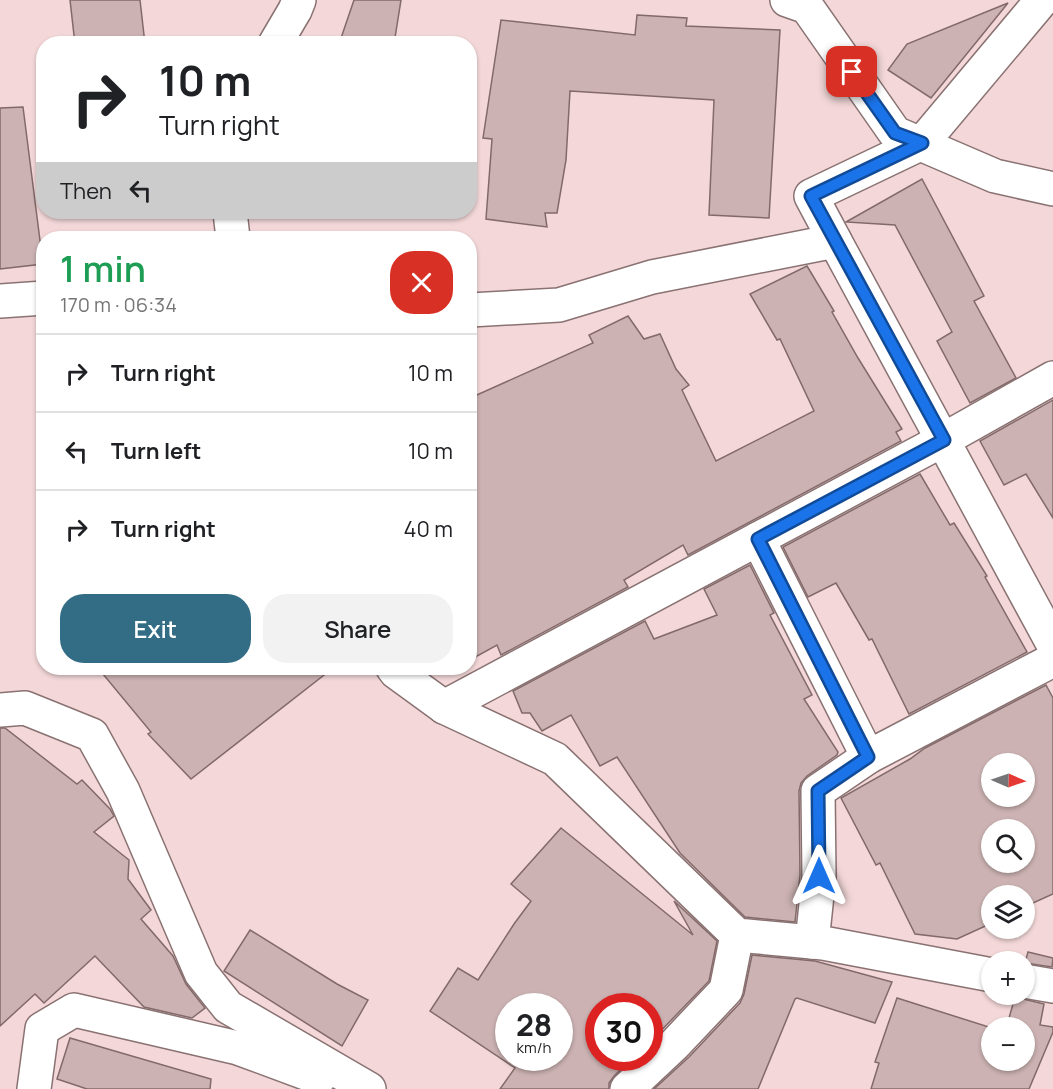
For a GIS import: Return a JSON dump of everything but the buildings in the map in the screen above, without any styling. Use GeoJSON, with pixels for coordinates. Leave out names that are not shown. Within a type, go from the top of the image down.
{"type":"FeatureCollection","features":[{"type":"Feature","properties":{"kind":"street"},"geometry":{"type":"LineString","coordinates":[[280,36],[299,0]]}},
{"type":"Feature","properties":{"kind":"street"},"geometry":{"type":"LineString","coordinates":[[787,0],[807,7],[895,133],[996,176],[1053,189]]}},
{"type":"Feature","properties":{"kind":"street"},"geometry":{"type":"LineString","coordinates":[[1042,0],[922,143],[811,196],[1053,644]]}},
{"type":"Feature","properties":{"kind":"street"},"geometry":{"type":"LineString","coordinates":[[477,310],[559,304],[652,277],[835,241]]}},
{"type":"Feature","properties":{"kind":"street"},"geometry":{"type":"LineString","coordinates":[[0,302],[36,299]]}},
{"type":"Feature","properties":{"kind":"street"},"geometry":{"type":"LineString","coordinates":[[444,706],[944,440],[1053,378]]}},
{"type":"Feature","properties":{"kind":"street"},"geometry":{"type":"LineString","coordinates":[[758,539],[868,757]]}},
{"type":"Feature","properties":{"kind":"street"},"geometry":{"type":"LineString","coordinates":[[812,942],[819,876],[818,791],[868,757],[1053,660]]}},
{"type":"Feature","properties":{"kind":"street"},"geometry":{"type":"LineString","coordinates":[[400,675],[444,706],[555,759],[736,935],[812,942],[981,973]]}},
{"type":"Feature","properties":{"kind":"street"},"geometry":{"type":"LineString","coordinates":[[0,710],[25,708],[92,735],[123,791],[201,973],[228,1007],[369,1089]]}},
{"type":"Feature","properties":{"kind":"street"},"geometry":{"type":"LineString","coordinates":[[627,1089],[675,1044],[726,990],[736,935]]}},
{"type":"Feature","properties":{"kind":"street"},"geometry":{"type":"LineString","coordinates":[[1035,983],[1053,986]]}},
{"type":"Feature","properties":{"kind":"street"},"geometry":{"type":"LineString","coordinates":[[34,1089],[42,1029],[74,1010],[238,1048],[350,1089]]}},
{"type":"Feature","properties":{"kind":"route"},"geometry":{"type":"LineString","coordinates":[[819,876],[818,791],[868,757],[758,539],[944,440],[811,196],[922,143],[895,133],[852,72]]}}]}
